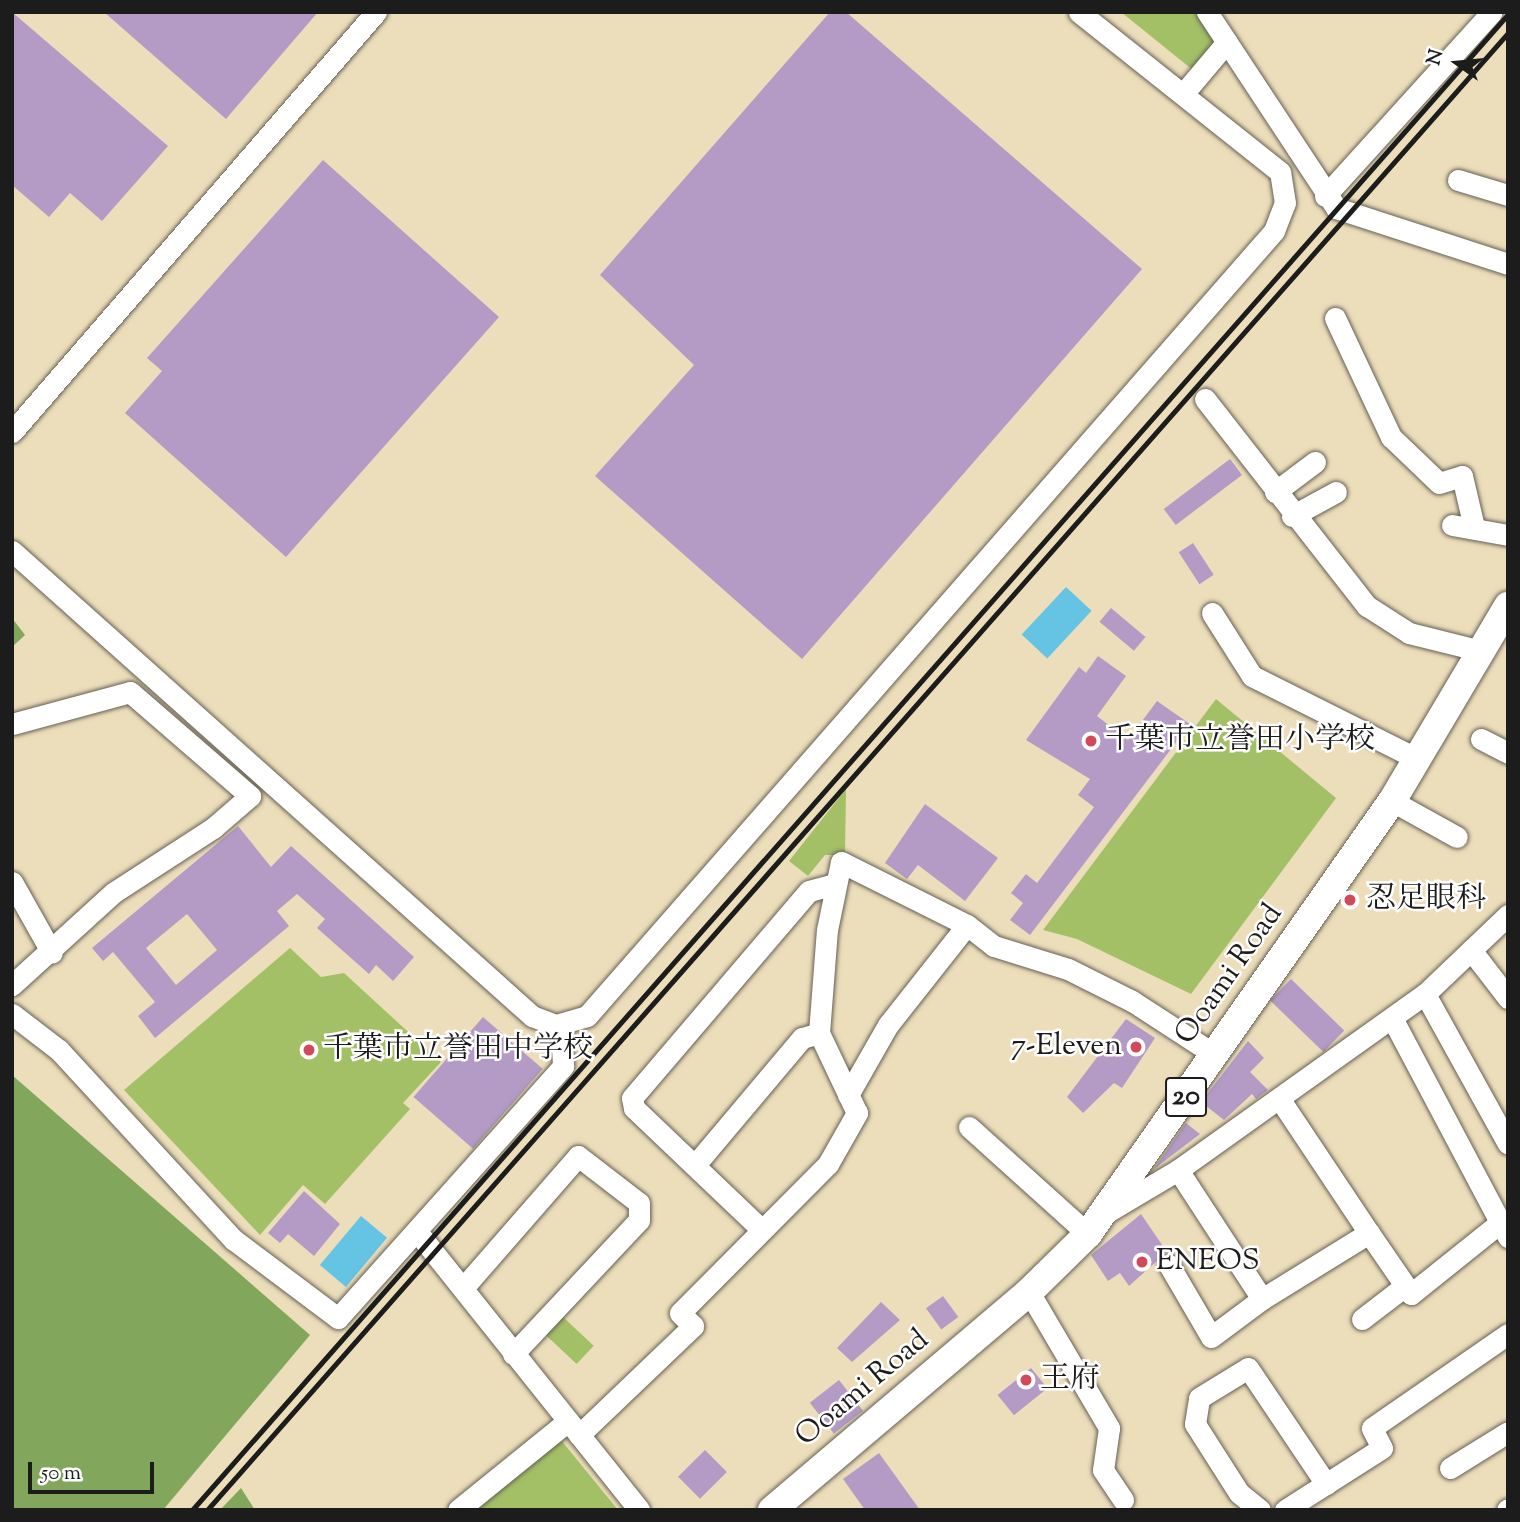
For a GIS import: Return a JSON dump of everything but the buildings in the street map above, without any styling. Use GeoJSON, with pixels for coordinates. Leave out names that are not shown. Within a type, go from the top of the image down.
{"type":"FeatureCollection","features":[{"type":"Feature","properties":{"kind":"main road","name":"Ooami Road"},"geometry":{"type":"LineString","coordinates":[[772,1510],[1029,1292],[1096,1224],[1392,801],[1508,606]]}},
{"type":"Feature","properties":{"kind":"street"},"geometry":{"type":"LineString","coordinates":[[12,432],[376,12]]}},
{"type":"Feature","properties":{"kind":"street"},"geometry":{"type":"LineString","coordinates":[[12,551],[532,1016],[561,1024],[587,1016],[1274,231],[1284,203],[1280,172],[1079,12]]}},
{"type":"Feature","properties":{"kind":"street"},"geometry":{"type":"LineString","coordinates":[[1207,12],[1325,196],[1366,221],[1508,264]]}},
{"type":"Feature","properties":{"kind":"street"},"geometry":{"type":"LineString","coordinates":[[1325,196],[1490,13]]}},
{"type":"Feature","properties":{"kind":"street"},"geometry":{"type":"LineString","coordinates":[[1183,94],[1227,42]]}},
{"type":"Feature","properties":{"kind":"street"},"geometry":{"type":"LineString","coordinates":[[1458,180],[1508,195]]}},
{"type":"Feature","properties":{"kind":"street"},"geometry":{"type":"LineString","coordinates":[[1335,318],[1391,437],[1439,483],[1462,477],[1474,527]]}},
{"type":"Feature","properties":{"kind":"street"},"geometry":{"type":"LineString","coordinates":[[1205,399],[1292,516],[1367,606],[1392,625],[1481,651]]}},
{"type":"Feature","properties":{"kind":"street"},"geometry":{"type":"LineString","coordinates":[[1275,492],[1315,462]]}},
{"type":"Feature","properties":{"kind":"street"},"geometry":{"type":"LineString","coordinates":[[1292,516],[1336,492]]}},
{"type":"Feature","properties":{"kind":"street"},"geometry":{"type":"LineString","coordinates":[[1452,524],[1508,535]]}},
{"type":"Feature","properties":{"kind":"street"},"geometry":{"type":"LineString","coordinates":[[1212,613],[1252,676],[1418,759]]}},
{"type":"Feature","properties":{"kind":"street"},"geometry":{"type":"LineString","coordinates":[[12,724],[131,692],[250,796],[214,828],[113,893],[52,953],[12,985]]}},
{"type":"Feature","properties":{"kind":"street"},"geometry":{"type":"LineString","coordinates":[[1481,739],[1508,753]]}},
{"type":"Feature","properties":{"kind":"street"},"geometry":{"type":"LineString","coordinates":[[1392,801],[1457,837]]}},
{"type":"Feature","properties":{"kind":"street"},"geometry":{"type":"LineString","coordinates":[[458,1510],[574,1428],[693,1326],[680,1313],[828,1164],[857,1113],[819,1033],[836,884],[841,862],[967,925],[994,946],[1068,970],[1132,1001],[1215,1055]]}},
{"type":"Feature","properties":{"kind":"street"},"geometry":{"type":"LineString","coordinates":[[12,882],[52,953]]}},
{"type":"Feature","properties":{"kind":"street"},"geometry":{"type":"LineString","coordinates":[[762,1230],[695,1165],[632,1098],[809,891],[836,884]]}},
{"type":"Feature","properties":{"kind":"street"},"geometry":{"type":"LineString","coordinates":[[969,1127],[1096,1224],[1178,1170],[1425,995],[1508,915]]}},
{"type":"Feature","properties":{"kind":"street"},"geometry":{"type":"LineString","coordinates":[[848,1095],[888,1025],[967,925]]}},
{"type":"Feature","properties":{"kind":"street"},"geometry":{"type":"LineString","coordinates":[[1471,950],[1508,998]]}},
{"type":"Feature","properties":{"kind":"street"},"geometry":{"type":"LineString","coordinates":[[1425,995],[1508,1144]]}},
{"type":"Feature","properties":{"kind":"street"},"geometry":{"type":"LineString","coordinates":[[12,1014],[59,1050],[234,1240],[338,1318],[419,1234],[564,1066],[561,1024]]}},
{"type":"Feature","properties":{"kind":"street"},"geometry":{"type":"LineString","coordinates":[[1279,1098],[1411,1294],[1504,1230],[1392,1018]]}},
{"type":"Feature","properties":{"kind":"street"},"geometry":{"type":"LineString","coordinates":[[695,1165],[802,1038],[819,1033]]}},
{"type":"Feature","properties":{"kind":"street"},"geometry":{"type":"LineString","coordinates":[[463,1288],[578,1156],[639,1203],[639,1220],[513,1354]]}},
{"type":"Feature","properties":{"kind":"street"},"geometry":{"type":"LineString","coordinates":[[1178,1170],[1262,1299]]}},
{"type":"Feature","properties":{"kind":"street"},"geometry":{"type":"LineString","coordinates":[[1169,1265],[1211,1337],[1262,1299],[1369,1233]]}},
{"type":"Feature","properties":{"kind":"street"},"geometry":{"type":"LineString","coordinates":[[419,1234],[639,1510]]}},
{"type":"Feature","properties":{"kind":"street"},"geometry":{"type":"LineString","coordinates":[[1362,1319],[1405,1286]]}},
{"type":"Feature","properties":{"kind":"street"},"geometry":{"type":"LineString","coordinates":[[1029,1292],[1109,1429],[1102,1470],[1127,1505],[1104,1510]]}},
{"type":"Feature","properties":{"kind":"street"},"geometry":{"type":"LineString","coordinates":[[1285,1510],[1382,1448],[1372,1428],[1508,1334]]}},
{"type":"Feature","properties":{"kind":"street"},"geometry":{"type":"LineString","coordinates":[[1260,1510],[1239,1493],[1195,1424],[1199,1398],[1248,1368],[1326,1484]]}},
{"type":"Feature","properties":{"kind":"street"},"geometry":{"type":"LineString","coordinates":[[1450,1468],[1508,1432]]}},
{"type":"Feature","properties":{"kind":"green space"},"geometry":{"type":"Polygon","coordinates":[[[1121,12],[1200,12],[1216,44],[1194,71],[1121,12]]]}},
{"type":"Feature","properties":{"kind":"green space"},"geometry":{"type":"Polygon","coordinates":[[[12,618],[25,635],[12,647],[12,618]]]}},
{"type":"Feature","properties":{"kind":"green space"},"geometry":{"type":"Polygon","coordinates":[[[1216,699],[1336,798],[1191,994],[1077,939],[1043,930],[1216,699]]]}},
{"type":"Feature","properties":{"kind":"green space"},"geometry":{"type":"Polygon","coordinates":[[[846,789],[845,855],[825,855],[808,876],[789,861],[846,789]]]}},
{"type":"Feature","properties":{"kind":"green space"},"geometry":{"type":"Polygon","coordinates":[[[290,948],[321,977],[344,973],[441,1062],[403,1103],[410,1109],[325,1204],[303,1185],[260,1235],[124,1090],[290,948]]]}},
{"type":"Feature","properties":{"kind":"green space"},"geometry":{"type":"Polygon","coordinates":[[[12,1075],[310,1335],[163,1510],[12,1510],[12,1075]]]}},
{"type":"Feature","properties":{"kind":"green space"},"geometry":{"type":"Polygon","coordinates":[[[563,1317],[594,1346],[577,1364],[546,1335],[563,1317]]]}},
{"type":"Feature","properties":{"kind":"green space"},"geometry":{"type":"Polygon","coordinates":[[[552,1429],[618,1510],[466,1510],[552,1429]]]}},
{"type":"Feature","properties":{"kind":"green space"},"geometry":{"type":"Polygon","coordinates":[[[241,1488],[255,1510],[220,1510],[241,1488]]]}},
{"type":"Feature","properties":{"kind":"water"},"geometry":{"type":"Polygon","coordinates":[[[1066,587],[1092,611],[1047,658],[1022,635],[1066,587]]]}},
{"type":"Feature","properties":{"kind":"water"},"geometry":{"type":"Polygon","coordinates":[[[361,1216],[387,1238],[346,1287],[320,1265],[361,1216]]]}},
{"type":"Feature","properties":{"kind":"railway"},"geometry":{"type":"LineString","coordinates":[[192,1510],[1508,14]]}},
{"type":"Feature","properties":{"kind":"railway"},"geometry":{"type":"LineString","coordinates":[[207,1510],[1508,33]]}},
{"type":"Feature","properties":{"kind":"place","name":"千葉市立誉田小学校"},"geometry":{"type":"Point","coordinates":[1091,741]}},
{"type":"Feature","properties":{"kind":"place","name":"忍足眼科"},"geometry":{"type":"Point","coordinates":[1350,900]}},
{"type":"Feature","properties":{"kind":"place","name":"7-Eleven"},"geometry":{"type":"Point","coordinates":[1136,1047]}},
{"type":"Feature","properties":{"kind":"place","name":"千葉市立誉田中学校"},"geometry":{"type":"Point","coordinates":[309,1050]}},
{"type":"Feature","properties":{"kind":"place","name":"ENEOS"},"geometry":{"type":"Point","coordinates":[1142,1262]}},
{"type":"Feature","properties":{"kind":"place","name":"王府"},"geometry":{"type":"Point","coordinates":[1026,1380]}}]}
